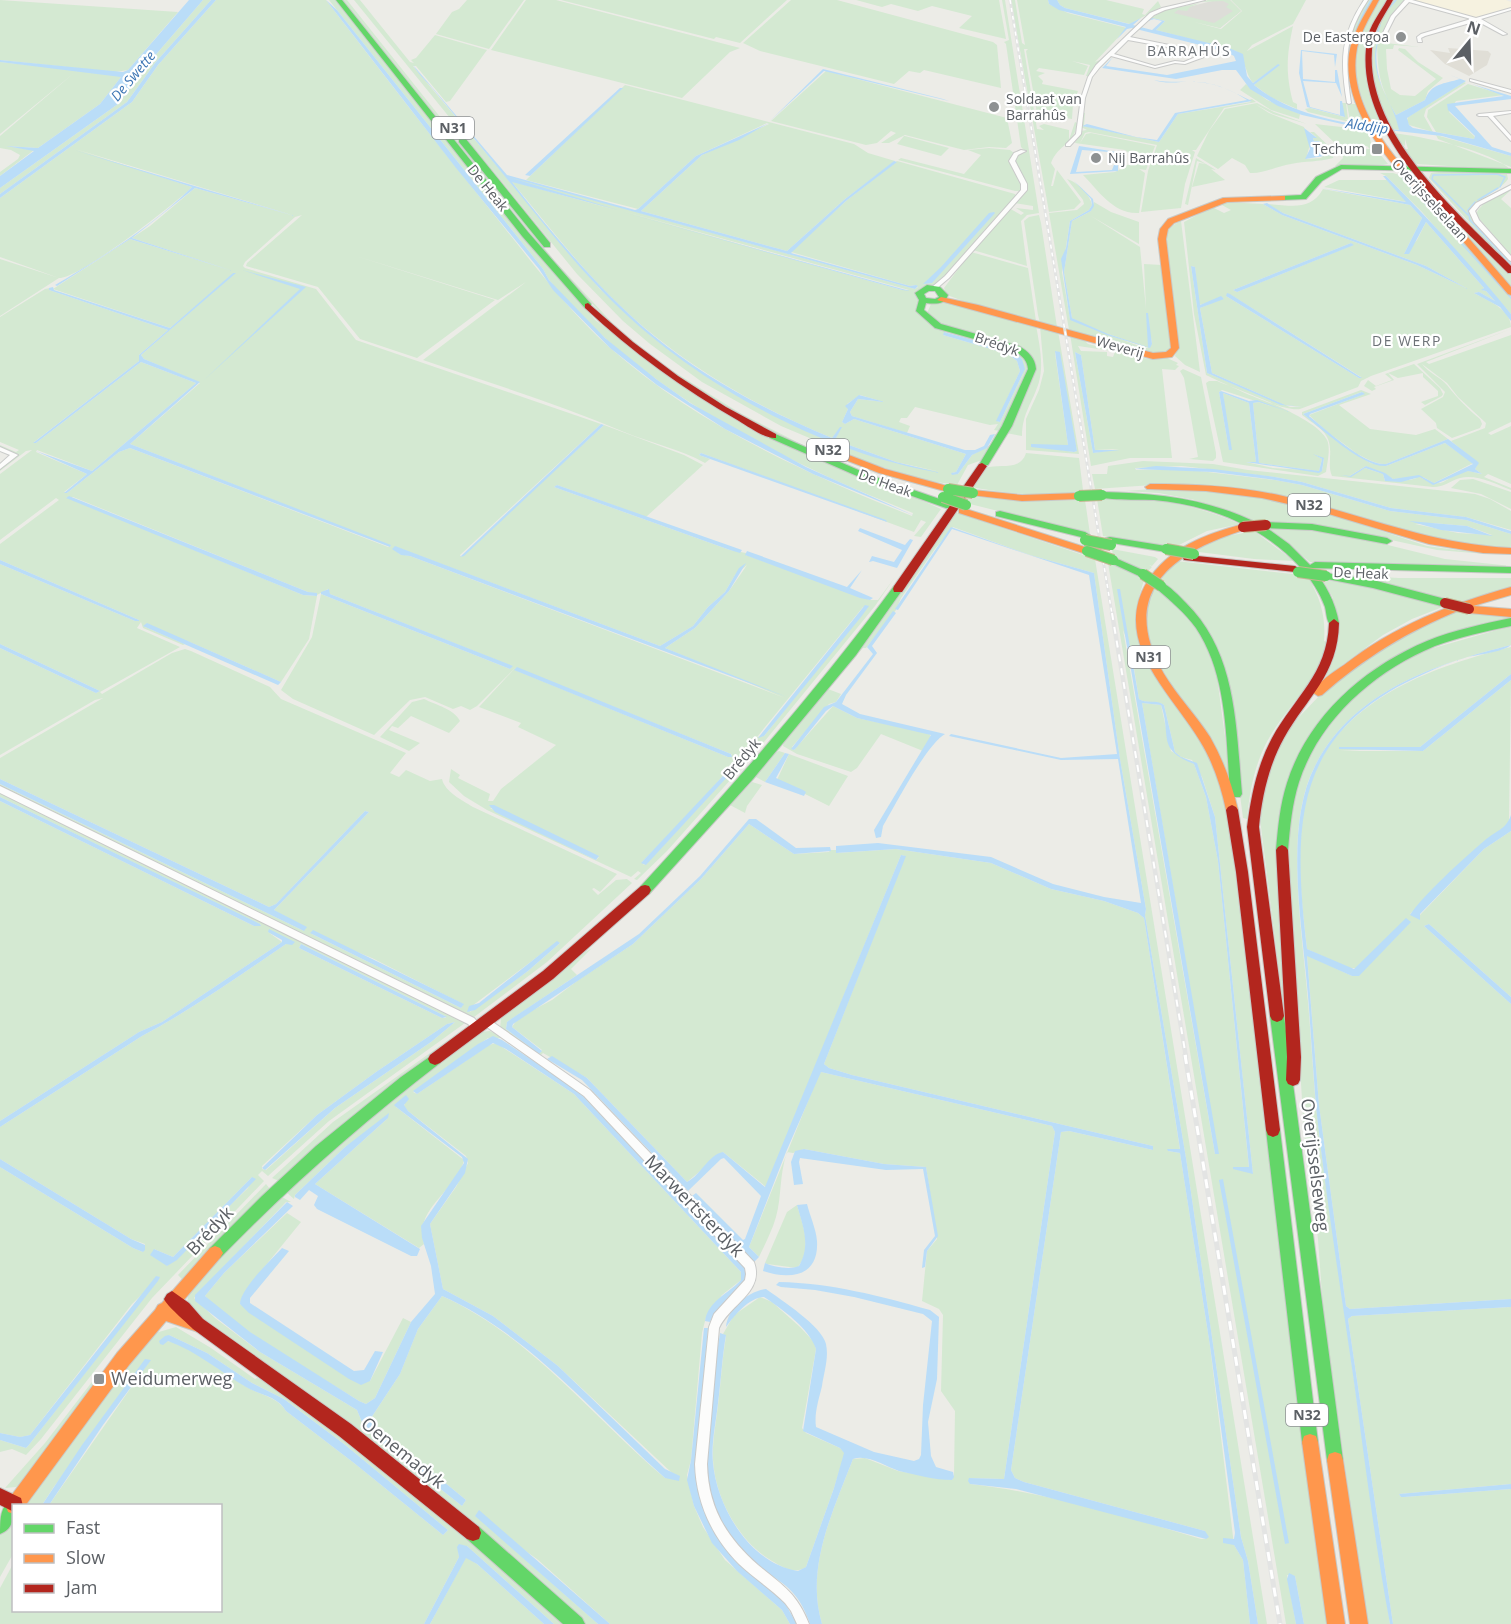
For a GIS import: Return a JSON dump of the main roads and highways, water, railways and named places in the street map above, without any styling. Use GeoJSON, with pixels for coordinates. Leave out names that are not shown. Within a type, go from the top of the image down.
{"type":"FeatureCollection","features":[{"type":"Feature","properties":{"kind":"main road","name":"De Heak"},"geometry":{"type":"LineString","coordinates":[[339,0],[544,258],[585,303],[626,342],[690,389],[768,433],[858,474],[1086,542],[1110,542],[1191,556],[1321,571],[1511,575]]}},
{"type":"Feature","properties":{"kind":"main road","name":"De Heak"},"geometry":{"type":"LineString","coordinates":[[350,0],[555,257],[625,328],[663,360],[757,420],[849,464],[956,502]]}},
{"type":"Feature","properties":{"kind":"main road","name":"Overijsselselaan"},"geometry":{"type":"LineString","coordinates":[[1376,0],[1359,27],[1353,60],[1355,86],[1380,129],[1408,169],[1511,292]]}},
{"type":"Feature","properties":{"kind":"main road","name":"Overijsselselaan"},"geometry":{"type":"LineString","coordinates":[[1380,129],[1368,62],[1373,30],[1390,0]]}},
{"type":"Feature","properties":{"kind":"main road","name":"Weverij"},"geometry":{"type":"LineString","coordinates":[[933,299],[975,307],[1153,356],[1168,355],[1175,348],[1162,239],[1164,229],[1172,221],[1226,200],[1303,197],[1319,179],[1338,169],[1408,169]]}},
{"type":"Feature","properties":{"kind":"main road","name":"Overijsselselaan"},"geometry":{"type":"LineString","coordinates":[[1408,169],[1511,271]]}},
{"type":"Feature","properties":{"kind":"main road"},"geometry":{"type":"LineString","coordinates":[[1408,169],[1511,173]]}},
{"type":"Feature","properties":{"kind":"main road","name":"Brédyk"},"geometry":{"type":"LineString","coordinates":[[15,1504],[61,1440],[168,1304],[252,1213],[304,1164],[380,1101],[483,1025],[614,919],[681,853],[727,802],[858,645],[1007,426],[1032,369],[1026,354],[1016,348],[938,326],[933,299]]}},
{"type":"Feature","properties":{"kind":"main road","name":"N32"},"geometry":{"type":"LineString","coordinates":[[956,502],[1078,496],[1184,487],[1246,492],[1315,507],[1427,544],[1511,553]]}},
{"type":"Feature","properties":{"kind":"main road","name":"N32"},"geometry":{"type":"LineString","coordinates":[[1102,493],[1159,496],[1195,502],[1223,511],[1270,535],[1295,555],[1312,573],[1325,593],[1331,609],[1334,644],[1322,675],[1290,718]]}},
{"type":"Feature","properties":{"kind":"main road","name":"N31"},"geometry":{"type":"LineString","coordinates":[[1242,872],[1229,796],[1219,765],[1204,736],[1153,665],[1143,639],[1141,614],[1149,584],[1173,555],[1204,538],[1243,527],[1266,525],[1295,525],[1336,530],[1443,553],[1474,556],[1511,553]]}},
{"type":"Feature","properties":{"kind":"main road","name":"N31"},"geometry":{"type":"LineString","coordinates":[[1336,530],[1445,556],[1511,564]]}},
{"type":"Feature","properties":{"kind":"main road","name":"N31"},"geometry":{"type":"LineString","coordinates":[[1086,542],[1113,560],[1143,574],[1161,586],[1183,604],[1201,625],[1212,644],[1219,663],[1240,824],[1242,872]]}},
{"type":"Feature","properties":{"kind":"main road","name":"De Heak"},"geometry":{"type":"LineString","coordinates":[[1321,571],[1511,570]]}},
{"type":"Feature","properties":{"kind":"main road","name":"N31"},"geometry":{"type":"LineString","coordinates":[[1321,571],[1469,609],[1511,613]]}},
{"type":"Feature","properties":{"kind":"main road","name":"N32"},"geometry":{"type":"LineString","coordinates":[[1290,718],[1357,657],[1396,632],[1453,606],[1511,591]]}},
{"type":"Feature","properties":{"kind":"main road","name":"N32"},"geometry":{"type":"LineString","coordinates":[[1291,1120],[1294,1057],[1282,848],[1287,802],[1301,759],[1329,715],[1352,691],[1379,670],[1434,642],[1471,630],[1511,622]]}},
{"type":"Feature","properties":{"kind":"main road","name":"Overijsselseweg"},"geometry":{"type":"LineString","coordinates":[[1290,718],[1265,760],[1257,788],[1253,827],[1343,1526],[1359,1624]]}},
{"type":"Feature","properties":{"kind":"main road","name":"N32"},"geometry":{"type":"LineString","coordinates":[[1242,872],[1320,1521],[1336,1624]]}},
{"type":"Feature","properties":{"kind":"main road","name":"Oenemadyk"},"geometry":{"type":"LineString","coordinates":[[168,1304],[184,1308],[198,1324],[376,1453],[491,1548],[576,1624]]}},
{"type":"Feature","properties":{"kind":"main road","name":"Brédyk"},"geometry":{"type":"LineString","coordinates":[[0,1526],[12,1508]]}},
{"type":"Feature","properties":{"kind":"water","name":"De Swette"},"geometry":{"type":"Polygon","coordinates":[[[189,0],[203,0],[146,66],[118,104],[0,188],[0,176],[34,151],[6,146],[38,148],[100,104],[121,77],[0,62],[0,60],[123,72],[128,70],[189,0]]]}},
{"type":"Feature","properties":{"kind":"water"},"geometry":{"type":"Polygon","coordinates":[[[211,0],[216,0],[158,65],[132,102],[0,198],[0,194],[127,102],[155,63],[211,0]]]}},
{"type":"Feature","properties":{"kind":"water"},"geometry":{"type":"Polygon","coordinates":[[[326,0],[337,10],[543,269],[549,280],[605,338],[690,403],[806,467],[915,516],[813,474],[725,429],[657,385],[610,348],[553,290],[539,269],[456,168],[326,0]]]}},
{"type":"Feature","properties":{"kind":"water","name":"Alddjip"},"geometry":{"type":"Polygon","coordinates":[[[1048,0],[1057,0],[1065,8],[1129,24],[1141,18],[1133,25],[1152,30],[1162,21],[1154,19],[1148,21],[1152,18],[1165,21],[1156,30],[1229,48],[1243,54],[1247,76],[1253,83],[1278,64],[1280,65],[1254,85],[1286,105],[1342,122],[1399,130],[1389,102],[1396,115],[1425,100],[1434,87],[1460,79],[1450,75],[1466,81],[1407,118],[1409,125],[1413,128],[1474,139],[1475,136],[1448,110],[1447,104],[1504,96],[1472,84],[1511,96],[1511,99],[1455,106],[1492,147],[1511,153],[1511,156],[1442,136],[1351,126],[1302,115],[1278,106],[1250,89],[1236,70],[1222,70],[1176,79],[1102,68],[1113,57],[1106,66],[1167,75],[1236,61],[1234,56],[1224,51],[1132,28],[1127,29],[1117,39],[1126,27],[1059,10],[1049,4],[1048,0]]]}},
{"type":"Feature","properties":{"kind":"water"},"geometry":{"type":"Polygon","coordinates":[[[1377,42],[1376,62],[1383,89],[1376,67],[1375,55],[1377,42]]]}},
{"type":"Feature","properties":{"kind":"water"},"geometry":{"type":"Polygon","coordinates":[[[1301,50],[1337,54],[1335,67],[1334,55],[1302,51],[1303,79],[1335,82],[1335,70],[1337,70],[1342,97],[1336,83],[1303,81],[1310,107],[1340,115],[1340,101],[1342,101],[1345,117],[1307,107],[1299,73],[1301,50]]]}},
{"type":"Feature","properties":{"kind":"water"},"geometry":{"type":"Polygon","coordinates":[[[413,65],[507,175],[635,210],[696,156],[769,123],[739,140],[702,155],[641,211],[787,251],[845,199],[894,161],[897,162],[846,201],[791,253],[910,286],[918,286],[915,289],[508,177],[618,210],[512,182],[561,243],[615,301],[654,336],[696,367],[762,406],[832,438],[842,427],[835,440],[896,462],[941,473],[897,464],[809,433],[724,388],[648,334],[583,270],[413,65]]]}},
{"type":"Feature","properties":{"kind":"water"},"geometry":{"type":"Polygon","coordinates":[[[823,69],[949,101],[824,71],[770,121],[823,69]]]}},
{"type":"Feature","properties":{"kind":"water"},"geometry":{"type":"Polygon","coordinates":[[[1154,80],[1206,83],[1221,87],[1204,83],[1169,83],[1154,80]]]}},
{"type":"Feature","properties":{"kind":"water"},"geometry":{"type":"Polygon","coordinates":[[[620,88],[623,88],[530,176],[525,175],[620,88]]]}},
{"type":"Feature","properties":{"kind":"water"},"geometry":{"type":"Polygon","coordinates":[[[1234,93],[1252,101],[1178,114],[1159,142],[1082,126],[1087,124],[1157,140],[1175,113],[1247,100],[1234,93]]]}},
{"type":"Feature","properties":{"kind":"water"},"geometry":{"type":"Polygon","coordinates":[[[1304,128],[1317,138],[1313,138],[1314,141],[1319,141],[1329,150],[1330,155],[1305,159],[1310,149],[1304,128]]]}},
{"type":"Feature","properties":{"kind":"water"},"geometry":{"type":"Polygon","coordinates":[[[1079,146],[1123,153],[1082,150],[1076,172],[1112,170],[1114,165],[1118,165],[1118,171],[1070,174],[1079,146]]]}},
{"type":"Feature","properties":{"kind":"water"},"geometry":{"type":"Polygon","coordinates":[[[74,150],[295,216],[195,188],[161,215],[192,187],[74,150]]]}},
{"type":"Feature","properties":{"kind":"water"},"geometry":{"type":"Polygon","coordinates":[[[1383,176],[1386,176],[1435,226],[1466,261],[1511,314],[1511,321],[1500,307],[1474,293],[1479,292],[1495,301],[1486,291],[1481,290],[1484,288],[1426,222],[1409,254],[1404,254],[1422,218],[1410,205],[1321,188],[1406,202],[1383,176]]]}},
{"type":"Feature","properties":{"kind":"water"},"geometry":{"type":"Polygon","coordinates":[[[1074,181],[1093,199],[1094,206],[1091,211],[1072,221],[1064,272],[1072,318],[1108,334],[1148,347],[1146,313],[1148,313],[1152,344],[1150,348],[1107,335],[1070,320],[1061,259],[1066,248],[1070,221],[1089,210],[1092,205],[1091,199],[1074,181]]]}},
{"type":"Feature","properties":{"kind":"water"},"geometry":{"type":"Polygon","coordinates":[[[1267,203],[1283,213],[1426,266],[1468,289],[1417,265],[1282,215],[1263,204],[1267,203]]]}},
{"type":"Feature","properties":{"kind":"water"},"geometry":{"type":"Polygon","coordinates":[[[622,212],[910,291],[902,290],[622,212]]]}},
{"type":"Feature","properties":{"kind":"water"},"geometry":{"type":"Polygon","coordinates":[[[994,212],[932,283],[923,284],[989,213],[994,212]]]}},
{"type":"Feature","properties":{"kind":"water"},"geometry":{"type":"Polygon","coordinates":[[[160,215],[132,238],[233,271],[130,239],[57,286],[55,285],[160,215]]]}},
{"type":"Feature","properties":{"kind":"water"},"geometry":{"type":"Polygon","coordinates":[[[1351,243],[1354,245],[1237,292],[1233,290],[1351,243]]]}},
{"type":"Feature","properties":{"kind":"water"},"geometry":{"type":"Polygon","coordinates":[[[1191,266],[1195,267],[1200,305],[1221,296],[1224,299],[1200,308],[1212,373],[1285,405],[1304,407],[1281,405],[1207,373],[1191,266]]]}},
{"type":"Feature","properties":{"kind":"water"},"geometry":{"type":"Polygon","coordinates":[[[242,270],[306,287],[204,380],[300,289],[242,270]]]}},
{"type":"Feature","properties":{"kind":"water"},"geometry":{"type":"Polygon","coordinates":[[[233,273],[236,273],[141,355],[144,359],[200,382],[130,444],[391,545],[390,547],[130,448],[119,452],[64,493],[87,474],[36,451],[92,471],[196,383],[141,362],[36,443],[33,443],[139,361],[139,355],[168,330],[49,290],[49,288],[53,287],[54,290],[170,328],[233,273]]]}},
{"type":"Feature","properties":{"kind":"water"},"geometry":{"type":"Polygon","coordinates":[[[1227,293],[1230,294],[1362,378],[1226,296],[1227,293]]]}},
{"type":"Feature","properties":{"kind":"water"},"geometry":{"type":"Polygon","coordinates":[[[944,332],[1013,351],[1022,359],[1025,369],[1000,422],[996,421],[1020,371],[1017,361],[1008,354],[943,335],[944,332]]]}},
{"type":"Feature","properties":{"kind":"water"},"geometry":{"type":"Polygon","coordinates":[[[1055,351],[1060,352],[1077,451],[1074,452],[1031,447],[1031,444],[1068,445],[1055,351]]]}},
{"type":"Feature","properties":{"kind":"water"},"geometry":{"type":"Polygon","coordinates":[[[1075,352],[1081,355],[1095,450],[1120,450],[1093,453],[1075,352]]]}},
{"type":"Feature","properties":{"kind":"water"},"geometry":{"type":"Polygon","coordinates":[[[1221,391],[1249,401],[1257,400],[1290,412],[1259,402],[1253,403],[1259,463],[1319,471],[1322,459],[1313,454],[1324,458],[1322,471],[1319,473],[1246,462],[1256,462],[1249,403],[1223,393],[1232,450],[1229,450],[1219,392],[1221,391]]]}},
{"type":"Feature","properties":{"kind":"water"},"geometry":{"type":"Polygon","coordinates":[[[1362,392],[1365,394],[1309,416],[1346,446],[1377,463],[1386,464],[1448,439],[1479,463],[1475,469],[1482,474],[1468,471],[1433,485],[1420,477],[1401,482],[1385,481],[1383,474],[1365,468],[1351,477],[1341,475],[1350,476],[1366,466],[1385,473],[1393,479],[1419,475],[1434,483],[1473,464],[1445,443],[1386,466],[1377,465],[1354,454],[1303,414],[1362,392]]]}},
{"type":"Feature","properties":{"kind":"water"},"geometry":{"type":"Polygon","coordinates":[[[859,395],[885,402],[858,399],[850,412],[852,416],[965,450],[975,450],[984,446],[990,435],[995,434],[987,448],[972,455],[958,474],[952,475],[951,473],[956,472],[966,454],[854,419],[845,424],[842,422],[848,409],[845,406],[859,395]]]}},
{"type":"Feature","properties":{"kind":"water"},"geometry":{"type":"Polygon","coordinates":[[[601,424],[604,425],[464,556],[460,557],[601,424]]]}},
{"type":"Feature","properties":{"kind":"water"},"geometry":{"type":"Polygon","coordinates":[[[701,453],[886,520],[887,522],[699,455],[701,453]]]}},
{"type":"Feature","properties":{"kind":"water"},"geometry":{"type":"Polygon","coordinates":[[[1156,466],[1213,469],[1302,482],[1391,508],[1466,517],[1511,531],[1511,534],[1466,520],[1390,511],[1302,485],[1275,480],[1213,472],[1134,469],[1156,466]]]}},
{"type":"Feature","properties":{"kind":"water"},"geometry":{"type":"Polygon","coordinates":[[[557,485],[742,550],[740,553],[730,550],[554,487],[557,485]]]}},
{"type":"Feature","properties":{"kind":"water"},"geometry":{"type":"Polygon","coordinates":[[[69,496],[308,592],[317,593],[317,596],[303,595],[66,498],[69,496]]]}},
{"type":"Feature","properties":{"kind":"water"},"geometry":{"type":"Polygon","coordinates":[[[1409,521],[1467,526],[1493,536],[1441,530],[1409,521]]]}},
{"type":"Feature","properties":{"kind":"water"},"geometry":{"type":"Polygon","coordinates":[[[951,527],[1030,555],[1094,573],[1120,759],[1186,1158],[1241,1537],[1248,1561],[1258,1624],[1250,1624],[1243,1560],[1234,1545],[1223,1543],[1223,1538],[1234,1539],[1235,1533],[1210,1346],[1180,1153],[1167,1149],[1180,1149],[1144,918],[1138,913],[1104,901],[1051,889],[991,863],[896,849],[836,853],[836,846],[878,843],[991,857],[1053,884],[1104,897],[1141,903],[1118,759],[1061,760],[949,736],[951,734],[1061,758],[1117,754],[1089,575],[952,529],[898,610],[895,609],[951,527]]]}},
{"type":"Feature","properties":{"kind":"water"},"geometry":{"type":"Polygon","coordinates":[[[860,528],[905,545],[910,539],[913,540],[897,568],[873,561],[869,562],[872,556],[894,562],[902,550],[858,531],[860,528]]]}},
{"type":"Feature","properties":{"kind":"water"},"geometry":{"type":"Polygon","coordinates":[[[395,546],[660,646],[693,626],[708,607],[725,592],[739,568],[746,563],[729,591],[695,628],[665,648],[787,697],[410,556],[401,555],[392,549],[395,546]]]}},
{"type":"Feature","properties":{"kind":"water"},"geometry":{"type":"Polygon","coordinates":[[[747,551],[847,587],[862,570],[850,588],[873,598],[870,600],[860,598],[745,555],[747,551]]]}},
{"type":"Feature","properties":{"kind":"water"},"geometry":{"type":"Polygon","coordinates":[[[0,560],[139,620],[139,621],[0,564],[0,560]]]}},
{"type":"Feature","properties":{"kind":"water"},"geometry":{"type":"Polygon","coordinates":[[[329,589],[330,594],[513,666],[510,669],[321,594],[329,589]]]}},
{"type":"Feature","properties":{"kind":"water"},"geometry":{"type":"Polygon","coordinates":[[[1117,589],[1120,589],[1139,699],[1164,705],[1175,752],[1197,763],[1215,817],[1253,1174],[1233,1169],[1233,1167],[1249,1167],[1218,861],[1206,797],[1194,764],[1182,758],[1174,753],[1167,741],[1161,705],[1142,703],[1219,1154],[1215,1154],[1117,589]]]}},
{"type":"Feature","properties":{"kind":"water"},"geometry":{"type":"Polygon","coordinates":[[[865,605],[869,606],[861,617],[764,736],[758,738],[865,605]]]}},
{"type":"Feature","properties":{"kind":"water"},"geometry":{"type":"Polygon","coordinates":[[[893,611],[896,613],[872,646],[877,653],[842,704],[860,714],[945,734],[937,740],[920,762],[883,826],[881,837],[876,838],[874,830],[931,735],[857,718],[833,706],[826,711],[797,747],[794,750],[791,749],[824,707],[836,702],[873,654],[867,647],[893,611]]]}},
{"type":"Feature","properties":{"kind":"water"},"geometry":{"type":"Polygon","coordinates":[[[147,623],[281,682],[278,685],[143,626],[147,623]]]}},
{"type":"Feature","properties":{"kind":"water"},"geometry":{"type":"Polygon","coordinates":[[[0,644],[100,691],[96,693],[0,648],[0,644]]]}},
{"type":"Feature","properties":{"kind":"water"},"geometry":{"type":"Polygon","coordinates":[[[1511,645],[1495,652],[1467,657],[1511,645]]]}},
{"type":"Feature","properties":{"kind":"water"},"geometry":{"type":"Polygon","coordinates":[[[1445,665],[1382,696],[1349,723],[1326,752],[1311,785],[1303,821],[1302,903],[1307,949],[1354,969],[1406,918],[1411,922],[1359,976],[1352,976],[1307,956],[1319,1105],[1346,1306],[1350,1309],[1511,1299],[1511,1307],[1352,1316],[1348,1319],[1393,1624],[1390,1624],[1370,1503],[1320,1141],[1297,849],[1305,791],[1315,766],[1331,740],[1351,718],[1374,700],[1399,684],[1445,665]]]}},
{"type":"Feature","properties":{"kind":"water"},"geometry":{"type":"Polygon","coordinates":[[[517,667],[731,754],[732,757],[514,670],[517,667]]]}},
{"type":"Feature","properties":{"kind":"water"},"geometry":{"type":"Polygon","coordinates":[[[1511,674],[1511,680],[1423,751],[1339,749],[1339,747],[1420,747],[1511,674]]]}},
{"type":"Feature","properties":{"kind":"water"},"geometry":{"type":"Polygon","coordinates":[[[752,743],[755,744],[754,748],[646,865],[641,863],[736,762],[736,758],[741,756],[752,743]]]}},
{"type":"Feature","properties":{"kind":"water"},"geometry":{"type":"Polygon","coordinates":[[[785,753],[789,754],[776,778],[803,790],[806,792],[804,796],[765,782],[785,753]]]}},
{"type":"Feature","properties":{"kind":"water"},"geometry":{"type":"Polygon","coordinates":[[[0,779],[269,907],[276,904],[365,811],[369,812],[274,910],[307,927],[304,931],[0,784],[0,779]]]}},
{"type":"Feature","properties":{"kind":"water"},"geometry":{"type":"Polygon","coordinates":[[[0,797],[261,926],[254,926],[0,801],[0,797]]]}},
{"type":"Feature","properties":{"kind":"water"},"geometry":{"type":"Polygon","coordinates":[[[489,805],[494,805],[599,856],[596,860],[495,812],[489,805]]]}},
{"type":"Feature","properties":{"kind":"water"},"geometry":{"type":"Polygon","coordinates":[[[1511,815],[1511,831],[1484,849],[1420,914],[1420,920],[1410,915],[1455,866],[1503,827],[1511,815]]]}},
{"type":"Feature","properties":{"kind":"water"},"geometry":{"type":"Polygon","coordinates":[[[749,819],[756,819],[796,848],[830,847],[831,851],[794,854],[749,824],[701,879],[633,944],[513,1024],[512,1027],[542,1051],[539,1054],[506,1029],[507,1022],[514,1017],[639,934],[700,876],[749,819]]]}},
{"type":"Feature","properties":{"kind":"water"},"geometry":{"type":"Polygon","coordinates":[[[901,855],[906,856],[824,1064],[829,1068],[852,1075],[1153,1146],[1153,1150],[1069,1131],[1061,1132],[1011,1470],[1015,1478],[1024,1482],[1205,1531],[1209,1537],[1206,1539],[1016,1489],[970,1484],[968,1481],[969,1478],[1004,1479],[1055,1132],[1052,1126],[821,1072],[786,1152],[749,1247],[759,1257],[754,1262],[692,1196],[696,1193],[743,1240],[745,1239],[761,1196],[724,1158],[688,1191],[582,1080],[547,1059],[552,1056],[587,1078],[687,1182],[713,1157],[723,1152],[765,1187],[901,855]]]}},
{"type":"Feature","properties":{"kind":"water"},"geometry":{"type":"Polygon","coordinates":[[[1429,924],[1511,997],[1511,1004],[1424,926],[1429,924]]]}},
{"type":"Feature","properties":{"kind":"water"},"geometry":{"type":"Polygon","coordinates":[[[269,929],[295,942],[292,945],[286,944],[198,1003],[0,1127],[0,1121],[139,1032],[162,1022],[282,942],[268,932],[269,929]]]}},
{"type":"Feature","properties":{"kind":"water"},"geometry":{"type":"Polygon","coordinates":[[[313,930],[464,1004],[461,1008],[310,933],[313,930]]]}},
{"type":"Feature","properties":{"kind":"water"},"geometry":{"type":"Polygon","coordinates":[[[557,941],[560,943],[528,971],[475,1010],[467,1012],[469,1006],[479,1003],[557,941]]]}},
{"type":"Feature","properties":{"kind":"water"},"geometry":{"type":"Polygon","coordinates":[[[301,944],[447,1017],[442,1018],[299,948],[301,944]]]}},
{"type":"Feature","properties":{"kind":"water"},"geometry":{"type":"Polygon","coordinates":[[[455,1022],[431,1042],[335,1108],[265,1170],[262,1168],[317,1115],[447,1024],[455,1022]]]}},
{"type":"Feature","properties":{"kind":"water"},"geometry":{"type":"Polygon","coordinates":[[[493,1036],[577,1090],[746,1268],[748,1275],[744,1282],[718,1309],[710,1322],[705,1321],[710,1308],[741,1280],[741,1272],[574,1094],[506,1049],[493,1043],[417,1094],[413,1091],[478,1044],[493,1036]]]}},
{"type":"Feature","properties":{"kind":"water"},"geometry":{"type":"Polygon","coordinates":[[[406,1095],[409,1099],[404,1105],[408,1111],[468,1159],[465,1173],[430,1224],[443,1289],[493,1316],[558,1366],[665,1469],[680,1476],[679,1481],[665,1478],[528,1350],[472,1311],[442,1296],[418,1329],[400,1374],[371,1418],[371,1422],[466,1500],[462,1506],[370,1433],[364,1427],[357,1410],[260,1352],[195,1301],[195,1295],[287,1202],[293,1206],[224,1273],[205,1296],[250,1332],[359,1401],[366,1404],[375,1398],[411,1322],[435,1294],[421,1226],[464,1163],[462,1157],[394,1105],[406,1095]]]}},
{"type":"Feature","properties":{"kind":"water"},"geometry":{"type":"Polygon","coordinates":[[[389,1113],[388,1118],[315,1184],[420,1249],[417,1256],[411,1256],[317,1209],[314,1205],[318,1196],[309,1190],[300,1200],[295,1197],[345,1147],[389,1113]]]}},
{"type":"Feature","properties":{"kind":"water"},"geometry":{"type":"Polygon","coordinates":[[[804,1149],[884,1164],[926,1167],[938,1236],[927,1251],[925,1267],[922,1268],[924,1250],[935,1236],[923,1169],[886,1170],[800,1158],[803,1184],[794,1185],[791,1162],[795,1151],[804,1149]]]}},
{"type":"Feature","properties":{"kind":"water"},"geometry":{"type":"Polygon","coordinates":[[[0,1159],[131,1239],[145,1245],[145,1250],[143,1252],[133,1248],[0,1167],[0,1159]]]}},
{"type":"Feature","properties":{"kind":"water"},"geometry":{"type":"Polygon","coordinates":[[[252,1177],[256,1179],[177,1260],[167,1266],[150,1255],[154,1249],[173,1257],[252,1177]]]}},
{"type":"Feature","properties":{"kind":"water"},"geometry":{"type":"Polygon","coordinates":[[[1223,1179],[1289,1543],[1285,1544],[1219,1180],[1223,1179]]]}},
{"type":"Feature","properties":{"kind":"water"},"geometry":{"type":"Polygon","coordinates":[[[807,1204],[817,1241],[813,1262],[808,1269],[792,1275],[763,1271],[765,1263],[782,1268],[799,1266],[805,1251],[805,1243],[797,1205],[807,1204]]]}},
{"type":"Feature","properties":{"kind":"water"},"geometry":{"type":"Polygon","coordinates":[[[282,1248],[289,1251],[250,1298],[250,1303],[354,1371],[364,1370],[375,1351],[383,1352],[370,1381],[361,1385],[349,1379],[249,1313],[240,1304],[250,1283],[282,1248]]]}},
{"type":"Feature","properties":{"kind":"water"},"geometry":{"type":"Polygon","coordinates":[[[156,1276],[160,1277],[158,1281],[28,1446],[26,1448],[0,1440],[0,1433],[20,1437],[30,1435],[156,1276]]]}},
{"type":"Feature","properties":{"kind":"water"},"geometry":{"type":"Polygon","coordinates":[[[779,1282],[855,1291],[930,1310],[939,1317],[937,1379],[928,1422],[931,1456],[936,1467],[953,1472],[954,1477],[952,1480],[932,1478],[899,1471],[865,1458],[853,1459],[830,1519],[819,1561],[818,1603],[822,1624],[810,1624],[791,1590],[741,1549],[725,1528],[712,1505],[706,1459],[711,1394],[720,1333],[726,1335],[714,1433],[713,1463],[721,1497],[739,1531],[751,1545],[765,1557],[781,1566],[798,1571],[806,1567],[844,1453],[840,1448],[803,1431],[816,1349],[801,1326],[764,1297],[747,1304],[726,1327],[730,1313],[746,1297],[766,1289],[800,1314],[817,1329],[827,1349],[826,1365],[816,1411],[816,1427],[874,1452],[914,1461],[921,1455],[923,1405],[932,1321],[923,1314],[854,1297],[781,1287],[776,1285],[779,1282]]]}},
{"type":"Feature","properties":{"kind":"water"},"geometry":{"type":"Polygon","coordinates":[[[704,1328],[708,1328],[695,1471],[701,1503],[722,1544],[737,1563],[783,1600],[797,1624],[790,1624],[782,1610],[737,1571],[712,1543],[694,1506],[687,1480],[704,1328]]]}},
{"type":"Feature","properties":{"kind":"water"},"geometry":{"type":"Polygon","coordinates":[[[169,1335],[207,1353],[252,1383],[284,1399],[344,1444],[448,1530],[443,1535],[286,1411],[278,1402],[251,1390],[179,1345],[168,1341],[163,1345],[160,1344],[159,1341],[169,1335]]]}},
{"type":"Feature","properties":{"kind":"water"},"geometry":{"type":"Polygon","coordinates":[[[145,1359],[151,1360],[103,1425],[50,1504],[43,1504],[82,1445],[145,1359]]]}},
{"type":"Feature","properties":{"kind":"water"},"geometry":{"type":"Polygon","coordinates":[[[1511,1484],[1511,1489],[1404,1497],[1399,1494],[1511,1484]]]}},
{"type":"Feature","properties":{"kind":"water"},"geometry":{"type":"Polygon","coordinates":[[[479,1510],[610,1624],[598,1624],[475,1516],[479,1510]]]}},
{"type":"Feature","properties":{"kind":"water"},"geometry":{"type":"Polygon","coordinates":[[[459,1544],[467,1546],[554,1624],[544,1624],[477,1564],[466,1558],[430,1624],[424,1624],[459,1557],[457,1547],[459,1544]]]}},
{"type":"Feature","properties":{"kind":"water"},"geometry":{"type":"Polygon","coordinates":[[[1289,1573],[1295,1576],[1304,1624],[1296,1624],[1287,1579],[1289,1573]]]}},
{"type":"Feature","properties":{"kind":"waterway"},"geometry":{"type":"LineString","coordinates":[[1355,102],[1350,75],[1351,49],[1358,25],[1371,0]]}},
{"type":"Feature","properties":{"kind":"waterway"},"geometry":{"type":"LineString","coordinates":[[1390,7],[1396,0]]}},
{"type":"Feature","properties":{"kind":"waterway"},"geometry":{"type":"LineString","coordinates":[[1377,42],[1375,40],[1380,25]]}},
{"type":"Feature","properties":{"kind":"waterway"},"geometry":{"type":"LineString","coordinates":[[1468,215],[1432,179],[1433,175],[1497,174],[1505,177],[1500,187]]}},
{"type":"Feature","properties":{"kind":"waterway"},"geometry":{"type":"LineString","coordinates":[[1403,179],[1511,298]]}},
{"type":"Feature","properties":{"kind":"waterway"},"geometry":{"type":"LineString","coordinates":[[1478,200],[1498,188]]}},
{"type":"Feature","properties":{"kind":"waterway"},"geometry":{"type":"LineString","coordinates":[[1475,202],[1468,210],[1470,220],[1511,264]]}},
{"type":"Feature","properties":{"kind":"railway"},"geometry":{"type":"LineString","coordinates":[[1010,0],[1112,614]]}},
{"type":"Feature","properties":{"kind":"railway"},"geometry":{"type":"LineString","coordinates":[[1112,613],[1186,1057]]}},
{"type":"Feature","properties":{"kind":"railway"},"geometry":{"type":"LineString","coordinates":[[1185,1055],[1280,1624]]}},
{"type":"Feature","properties":{"kind":"place","name":"De Eastergoa"},"geometry":{"type":"Point","coordinates":[1401,37]}},
{"type":"Feature","properties":{"kind":"place","name":"Soldaat van Barrahûs"},"geometry":{"type":"Point","coordinates":[994,107]}},
{"type":"Feature","properties":{"kind":"place","name":"Techum"},"geometry":{"type":"Point","coordinates":[1377,149]}},
{"type":"Feature","properties":{"kind":"place","name":"Nij Barrahûs"},"geometry":{"type":"Point","coordinates":[1096,158]}},
{"type":"Feature","properties":{"kind":"place","name":"Weidumerweg"},"geometry":{"type":"Point","coordinates":[99,1379]}},
{"type":"Feature","properties":{"kind":"district","name":"BARRAHÛS"},"geometry":{"type":"Point","coordinates":[1189,51]}},
{"type":"Feature","properties":{"kind":"district","name":"DE WERP"},"geometry":{"type":"Point","coordinates":[1407,341]}}]}
